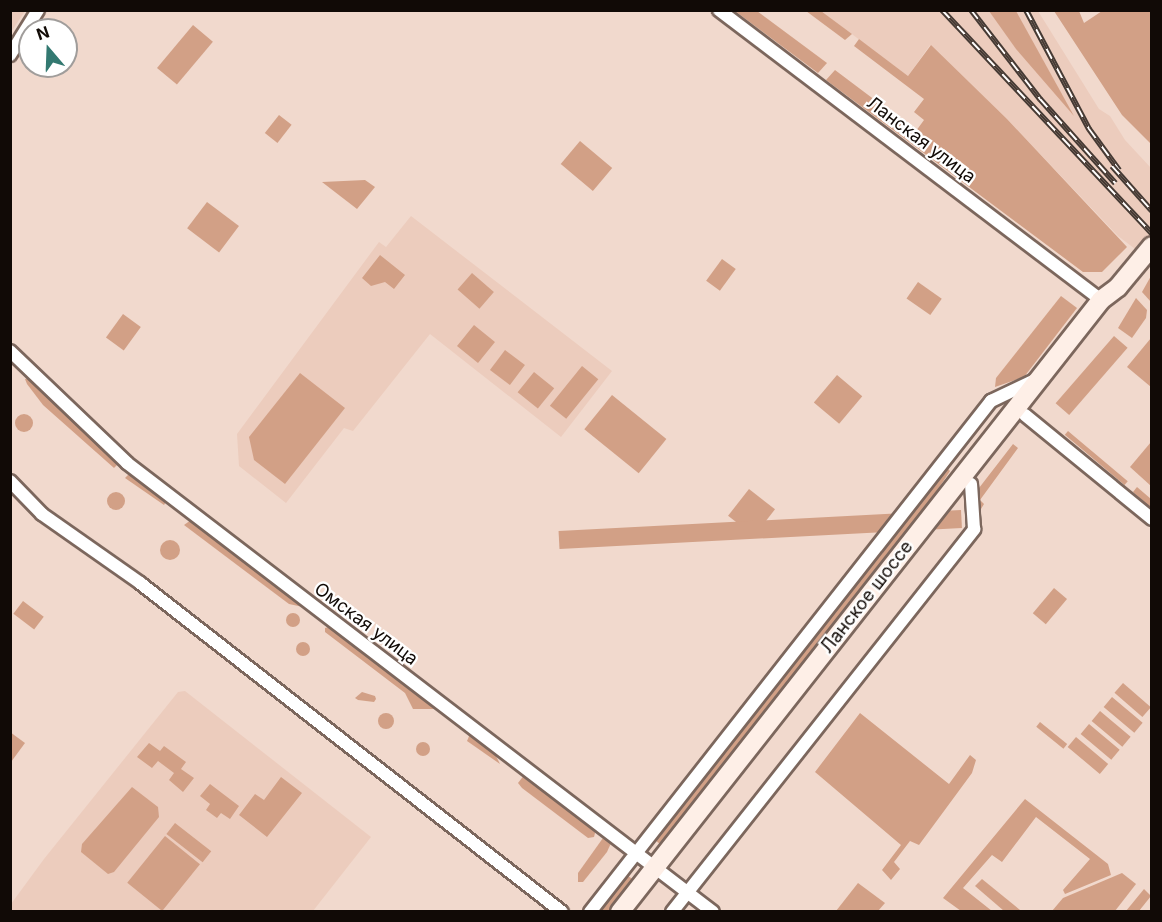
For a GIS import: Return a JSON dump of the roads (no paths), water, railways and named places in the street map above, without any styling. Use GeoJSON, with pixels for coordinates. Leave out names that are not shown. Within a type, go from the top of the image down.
{"type":"FeatureCollection","features":[{"type":"Feature","properties":{"kind":"main road","name":"Ланское шоссе"},"geometry":{"type":"LineString","coordinates":[[635,912],[660,870],[1039,379],[1101,300],[1118,287],[1152,246]]}},
{"type":"Feature","properties":{"kind":"main road","name":"Ланское шоссе"},"geometry":{"type":"LineString","coordinates":[[620,912],[660,870],[971,484],[1110,307],[1118,287]]}},
{"type":"Feature","properties":{"kind":"street"},"geometry":{"type":"LineString","coordinates":[[10,55],[38,10]]}},
{"type":"Feature","properties":{"kind":"street","name":"Ланская улица"},"geometry":{"type":"LineString","coordinates":[[718,10],[1101,300]]}},
{"type":"Feature","properties":{"kind":"street","name":"Омская улица"},"geometry":{"type":"LineString","coordinates":[[10,351],[127,463],[713,912]]}},
{"type":"Feature","properties":{"kind":"street"},"geometry":{"type":"LineString","coordinates":[[590,912],[991,401],[1039,379]]}},
{"type":"Feature","properties":{"kind":"street"},"geometry":{"type":"LineString","coordinates":[[1025,415],[1152,519]]}},
{"type":"Feature","properties":{"kind":"street"},"geometry":{"type":"LineString","coordinates":[[10,481],[42,514],[140,583],[562,912]]}},
{"type":"Feature","properties":{"kind":"street"},"geometry":{"type":"LineString","coordinates":[[672,912],[974,529],[971,484]]}},
{"type":"Feature","properties":{"kind":"railway"},"geometry":{"type":"LineString","coordinates":[[942,10],[1152,234]]}},
{"type":"Feature","properties":{"kind":"railway"},"geometry":{"type":"LineString","coordinates":[[971,10],[1040,99],[1115,183]]}},
{"type":"Feature","properties":{"kind":"railway"},"geometry":{"type":"LineString","coordinates":[[1026,10],[1089,129],[1119,170]]}},
{"type":"Feature","properties":{"kind":"railway"},"geometry":{"type":"LineString","coordinates":[[1112,166],[1152,211]]}}]}
